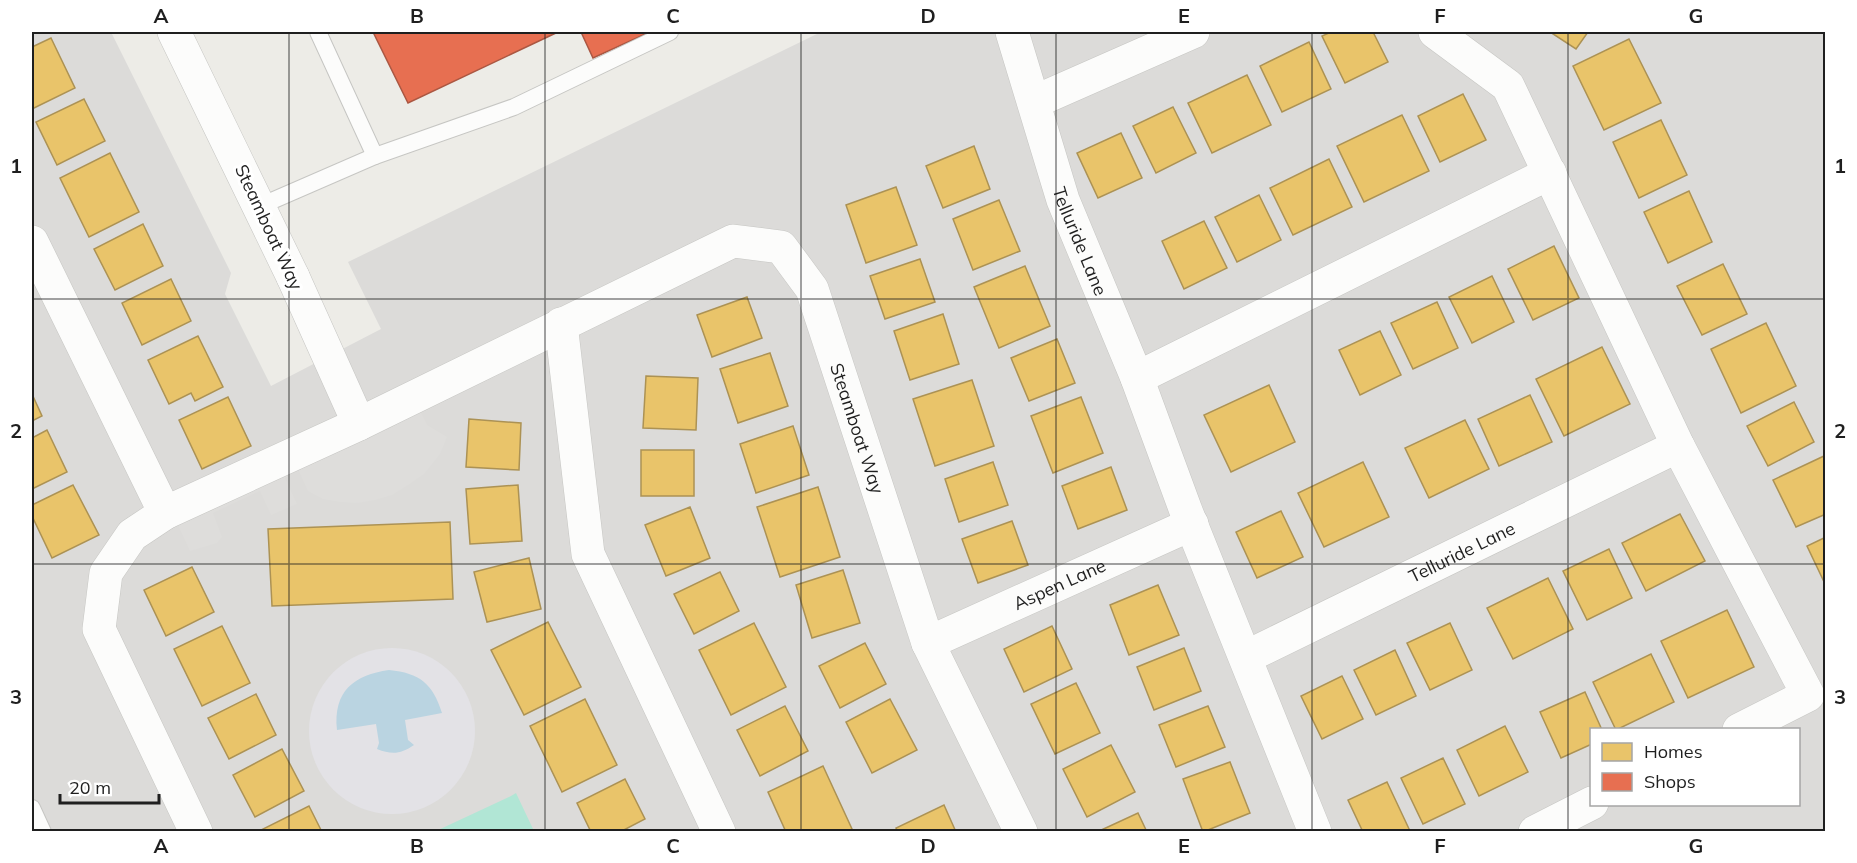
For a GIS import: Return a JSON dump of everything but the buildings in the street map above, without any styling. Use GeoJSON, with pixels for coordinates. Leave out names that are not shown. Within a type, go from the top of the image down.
{"type":"FeatureCollection","features":[{"type":"Feature","properties":{"kind":"street","name":"Steamboat Way"},"geometry":{"type":"LineString","coordinates":[[174,32],[260,206],[359,424]]}},
{"type":"Feature","properties":{"kind":"street","name":"Telluride Lane"},"geometry":{"type":"LineString","coordinates":[[1012,32],[1063,200],[1137,378],[1192,524],[1315,831]]}},
{"type":"Feature","properties":{"kind":"street"},"geometry":{"type":"LineString","coordinates":[[1034,102],[1193,32]]}},
{"type":"Feature","properties":{"kind":"street"},"geometry":{"type":"LineString","coordinates":[[1436,32],[1508,86],[1678,446],[1808,695],[1741,728]]}},
{"type":"Feature","properties":{"kind":"street"},"geometry":{"type":"LineString","coordinates":[[1137,378],[1550,173]]}},
{"type":"Feature","properties":{"kind":"street","name":"Steamboat Way"},"geometry":{"type":"LineString","coordinates":[[196,831],[99,629],[106,573],[132,535],[165,513],[359,424],[733,241],[781,247],[812,289],[928,643],[1021,831]]}},
{"type":"Feature","properties":{"kind":"street"},"geometry":{"type":"LineString","coordinates":[[32,242],[165,513]]}},
{"type":"Feature","properties":{"kind":"street"},"geometry":{"type":"LineString","coordinates":[[561,324],[588,554],[719,831]]}},
{"type":"Feature","properties":{"kind":"street","name":"Telluride Lane"},"geometry":{"type":"LineString","coordinates":[[1246,657],[1678,446]]}},
{"type":"Feature","properties":{"kind":"street","name":"Aspen Lane"},"geometry":{"type":"LineString","coordinates":[[928,643],[1192,524]]}},
{"type":"Feature","properties":{"kind":"street"},"geometry":{"type":"LineString","coordinates":[[1535,831],[1590,804]]}},
{"type":"Feature","properties":{"kind":"lane"},"geometry":{"type":"LineString","coordinates":[[318,32],[375,156]]}},
{"type":"Feature","properties":{"kind":"lane"},"geometry":{"type":"LineString","coordinates":[[260,206],[375,156],[514,107],[670,32]]}},
{"type":"Feature","properties":{"kind":"lane"},"geometry":{"type":"LineString","coordinates":[[32,807],[42,831]]}},
{"type":"Feature","properties":{"kind":"shaded area"},"geometry":{"type":"Polygon","coordinates":[[[32,32],[111,32],[231,273],[225,294],[271,386],[381,329],[348,262],[821,32],[1825,32],[1825,831],[32,831],[32,32]]]}},
{"type":"Feature","properties":{"kind":"shaded area"},"geometry":{"type":"Polygon","coordinates":[[[413,397],[427,425],[447,437],[440,454],[424,474],[392,495],[357,503],[323,499],[308,491],[298,469],[285,478],[297,504],[271,515],[260,491],[213,513],[222,537],[217,543],[190,551],[171,510],[413,397]]]}},
{"type":"Feature","properties":{"kind":"shaded area"},"geometry":{"type":"Polygon","coordinates":[[[392,648],[408,649],[424,654],[451,672],[469,699],[474,715],[474,747],[469,763],[451,790],[424,808],[408,813],[392,814],[376,813],[360,808],[333,790],[315,763],[310,747],[309,731],[310,715],[315,699],[333,672],[360,654],[376,649],[392,648]]]}},
{"type":"Feature","properties":{"kind":"green space"},"geometry":{"type":"Polygon","coordinates":[[[516,793],[534,831],[436,831],[511,796],[516,793]]]}},
{"type":"Feature","properties":{"kind":"water"},"geometry":{"type":"Polygon","coordinates":[[[389,670],[409,674],[424,682],[434,694],[442,713],[405,720],[408,740],[414,745],[396,753],[377,749],[379,743],[376,724],[337,730],[339,705],[348,687],[366,676],[389,670]]]}}]}
